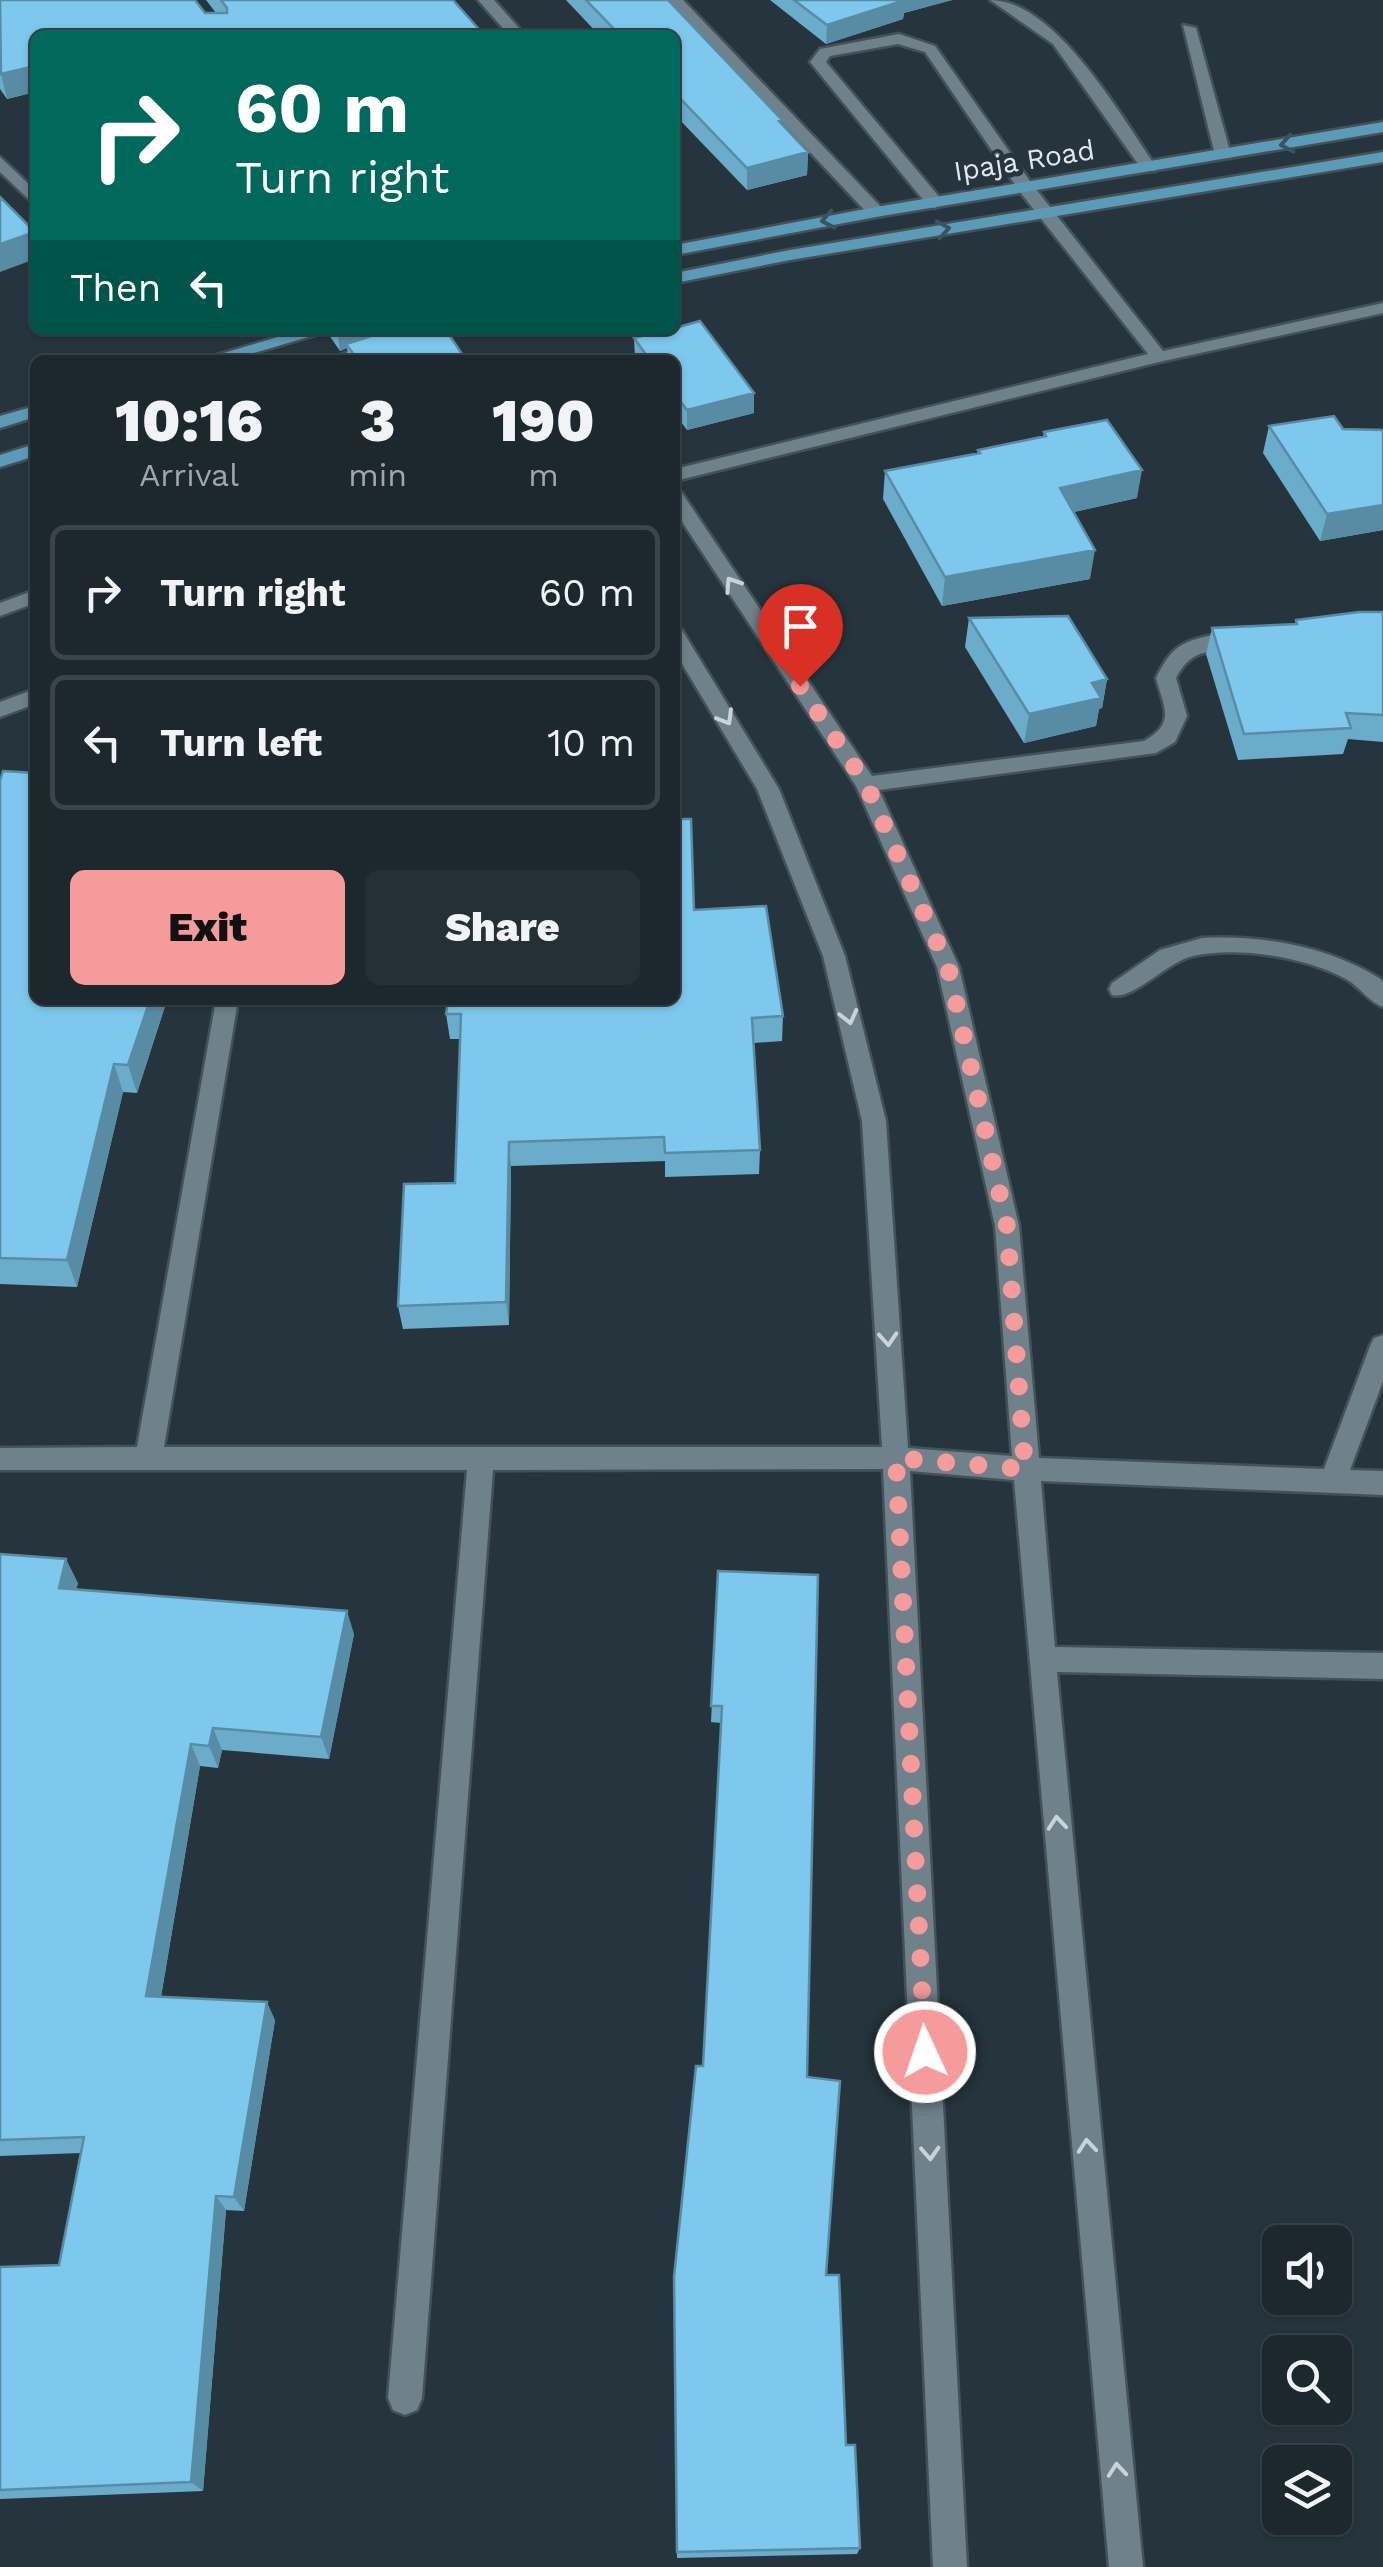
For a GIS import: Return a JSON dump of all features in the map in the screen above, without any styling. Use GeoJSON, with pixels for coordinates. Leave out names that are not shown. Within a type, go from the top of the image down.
{"type":"FeatureCollection","features":[{"type":"Feature","properties":{"kind":"main road","name":"Ipaja Road"},"geometry":{"type":"LineString","coordinates":[[680,249],[1383,127]]}},
{"type":"Feature","properties":{"kind":"main road","name":"Ipaja Road"},"geometry":{"type":"LineString","coordinates":[[680,277],[1383,157]]}},
{"type":"Feature","properties":{"kind":"main road"},"geometry":{"type":"LineString","coordinates":[[228,355],[304,335]]}},
{"type":"Feature","properties":{"kind":"main road"},"geometry":{"type":"LineString","coordinates":[[350,355],[417,335]]}},
{"type":"Feature","properties":{"kind":"main road"},"geometry":{"type":"LineString","coordinates":[[1,420],[30,412]]}},
{"type":"Feature","properties":{"kind":"main road"},"geometry":{"type":"LineString","coordinates":[[0,461],[30,452]]}},
{"type":"Feature","properties":{"kind":"street"},"geometry":{"type":"LineString","coordinates":[[486,0],[513,30]]}},
{"type":"Feature","properties":{"kind":"street"},"geometry":{"type":"LineString","coordinates":[[675,0],[876,212]]}},
{"type":"Feature","properties":{"kind":"street"},"geometry":{"type":"LineString","coordinates":[[998,0],[1058,40],[1149,168]]}},
{"type":"Feature","properties":{"kind":"street"},"geometry":{"type":"LineString","coordinates":[[1188,28],[1223,155]]}},
{"type":"Feature","properties":{"kind":"street"},"geometry":{"type":"LineString","coordinates":[[935,203],[823,72],[818,62],[825,52],[898,39],[930,49],[1026,188],[1158,358]]}},
{"type":"Feature","properties":{"kind":"street"},"geometry":{"type":"LineString","coordinates":[[0,162],[30,195]]}},
{"type":"Feature","properties":{"kind":"street"},"geometry":{"type":"LineString","coordinates":[[680,474],[1383,308]]}},
{"type":"Feature","properties":{"kind":"street"},"geometry":{"type":"LineString","coordinates":[[680,505],[866,784],[948,967],[1007,1226],[1025,1469],[1126,2567]]}},
{"type":"Feature","properties":{"kind":"street"},"geometry":{"type":"LineString","coordinates":[[0,610],[30,598]]}},
{"type":"Feature","properties":{"kind":"street"},"geometry":{"type":"LineString","coordinates":[[866,784],[1149,748],[1168,737],[1177,716],[1166,678],[1176,657],[1196,644],[1252,640]]}},
{"type":"Feature","properties":{"kind":"street"},"geometry":{"type":"LineString","coordinates":[[680,643],[768,789],[834,956],[874,1121],[896,1458],[950,2567]]}},
{"type":"Feature","properties":{"kind":"street"},"geometry":{"type":"LineString","coordinates":[[0,710],[30,698]]}},
{"type":"Feature","properties":{"kind":"street"},"geometry":{"type":"LineString","coordinates":[[1120,989],[1156,960],[1201,946],[1300,953],[1349,969],[1378,988],[1383,998]]}},
{"type":"Feature","properties":{"kind":"street"},"geometry":{"type":"LineString","coordinates":[[149,1457],[226,1005]]}},
{"type":"Feature","properties":{"kind":"street"},"geometry":{"type":"LineString","coordinates":[[1333,1481],[1383,1346]]}},
{"type":"Feature","properties":{"kind":"street"},"geometry":{"type":"LineString","coordinates":[[0,1459],[896,1458],[1025,1469],[1383,1483]]}},
{"type":"Feature","properties":{"kind":"street"},"geometry":{"type":"LineString","coordinates":[[405,2398],[481,1460]]}},
{"type":"Feature","properties":{"kind":"street"},"geometry":{"type":"LineString","coordinates":[[1042,1659],[1383,1666]]}},
{"type":"Feature","properties":{"kind":"building"},"geometry":{"type":"Polygon","coordinates":[[[0,0],[195,0],[205,13],[227,13],[221,0],[453,0],[480,30],[30,30],[30,67],[1,74],[0,0]]]}},
{"type":"Feature","properties":{"kind":"building"},"geometry":{"type":"Polygon","coordinates":[[[586,0],[668,0],[808,152],[747,168],[680,98],[680,30],[615,30],[586,0]]]}},
{"type":"Feature","properties":{"kind":"building"},"geometry":{"type":"Polygon","coordinates":[[[794,0],[905,0],[827,25],[794,0]]]}},
{"type":"Feature","properties":{"kind":"building"},"geometry":{"type":"Polygon","coordinates":[[[0,197],[30,227],[30,234],[0,244],[0,197]]]}},
{"type":"Feature","properties":{"kind":"building"},"geometry":{"type":"Polygon","coordinates":[[[700,321],[754,393],[687,410],[680,401],[680,355],[646,355],[634,338],[680,335],[680,327],[700,321]]]}},
{"type":"Feature","properties":{"kind":"building"},"geometry":{"type":"Polygon","coordinates":[[[374,335],[449,335],[463,355],[354,355],[346,344],[374,335]]]}},
{"type":"Feature","properties":{"kind":"building"},"geometry":{"type":"Polygon","coordinates":[[[1334,416],[1343,429],[1383,430],[1383,505],[1327,514],[1269,426],[1334,416]]]}},
{"type":"Feature","properties":{"kind":"building"},"geometry":{"type":"Polygon","coordinates":[[[1107,420],[1142,470],[1060,488],[1095,550],[945,577],[885,471],[980,453],[978,450],[1046,436],[1044,432],[1107,420]]]}},
{"type":"Feature","properties":{"kind":"building"},"geometry":{"type":"Polygon","coordinates":[[[1383,612],[1383,715],[1346,713],[1351,728],[1244,734],[1212,628],[1297,624],[1296,620],[1383,612]]]}},
{"type":"Feature","properties":{"kind":"building"},"geometry":{"type":"Polygon","coordinates":[[[1068,616],[1107,679],[1092,683],[1101,698],[1029,714],[969,618],[1068,616]]]}},
{"type":"Feature","properties":{"kind":"building"},"geometry":{"type":"Polygon","coordinates":[[[3,771],[30,773],[30,1005],[148,1005],[128,1065],[114,1064],[67,1260],[0,1258],[3,771]]]}},
{"type":"Feature","properties":{"kind":"building"},"geometry":{"type":"Polygon","coordinates":[[[680,819],[691,819],[694,910],[766,906],[783,1016],[752,1018],[760,1150],[665,1153],[664,1137],[509,1142],[506,1302],[398,1306],[404,1184],[455,1183],[461,1014],[446,1014],[447,1005],[680,1005],[680,819]]]}},
{"type":"Feature","properties":{"kind":"building"},"geometry":{"type":"Polygon","coordinates":[[[0,1554],[66,1559],[59,1588],[347,1611],[321,1737],[213,1728],[209,1746],[191,1744],[146,1996],[267,2002],[234,2197],[216,2196],[191,2482],[0,2490],[0,2267],[59,2265],[84,2137],[0,2140],[0,1554]]]}},
{"type":"Feature","properties":{"kind":"building"},"geometry":{"type":"Polygon","coordinates":[[[718,1571],[818,1575],[807,2077],[840,2081],[826,2275],[839,2275],[846,2445],[855,2445],[860,2548],[677,2552],[674,2277],[696,2066],[703,2066],[722,1706],[711,1706],[718,1571]]]}},
{"type":"Feature","properties":{"kind":"route"},"geometry":{"type":"LineString","coordinates":[[800,686],[866,784],[948,967],[1007,1226],[1025,1469],[896,1458],[925,2052]]}}]}
